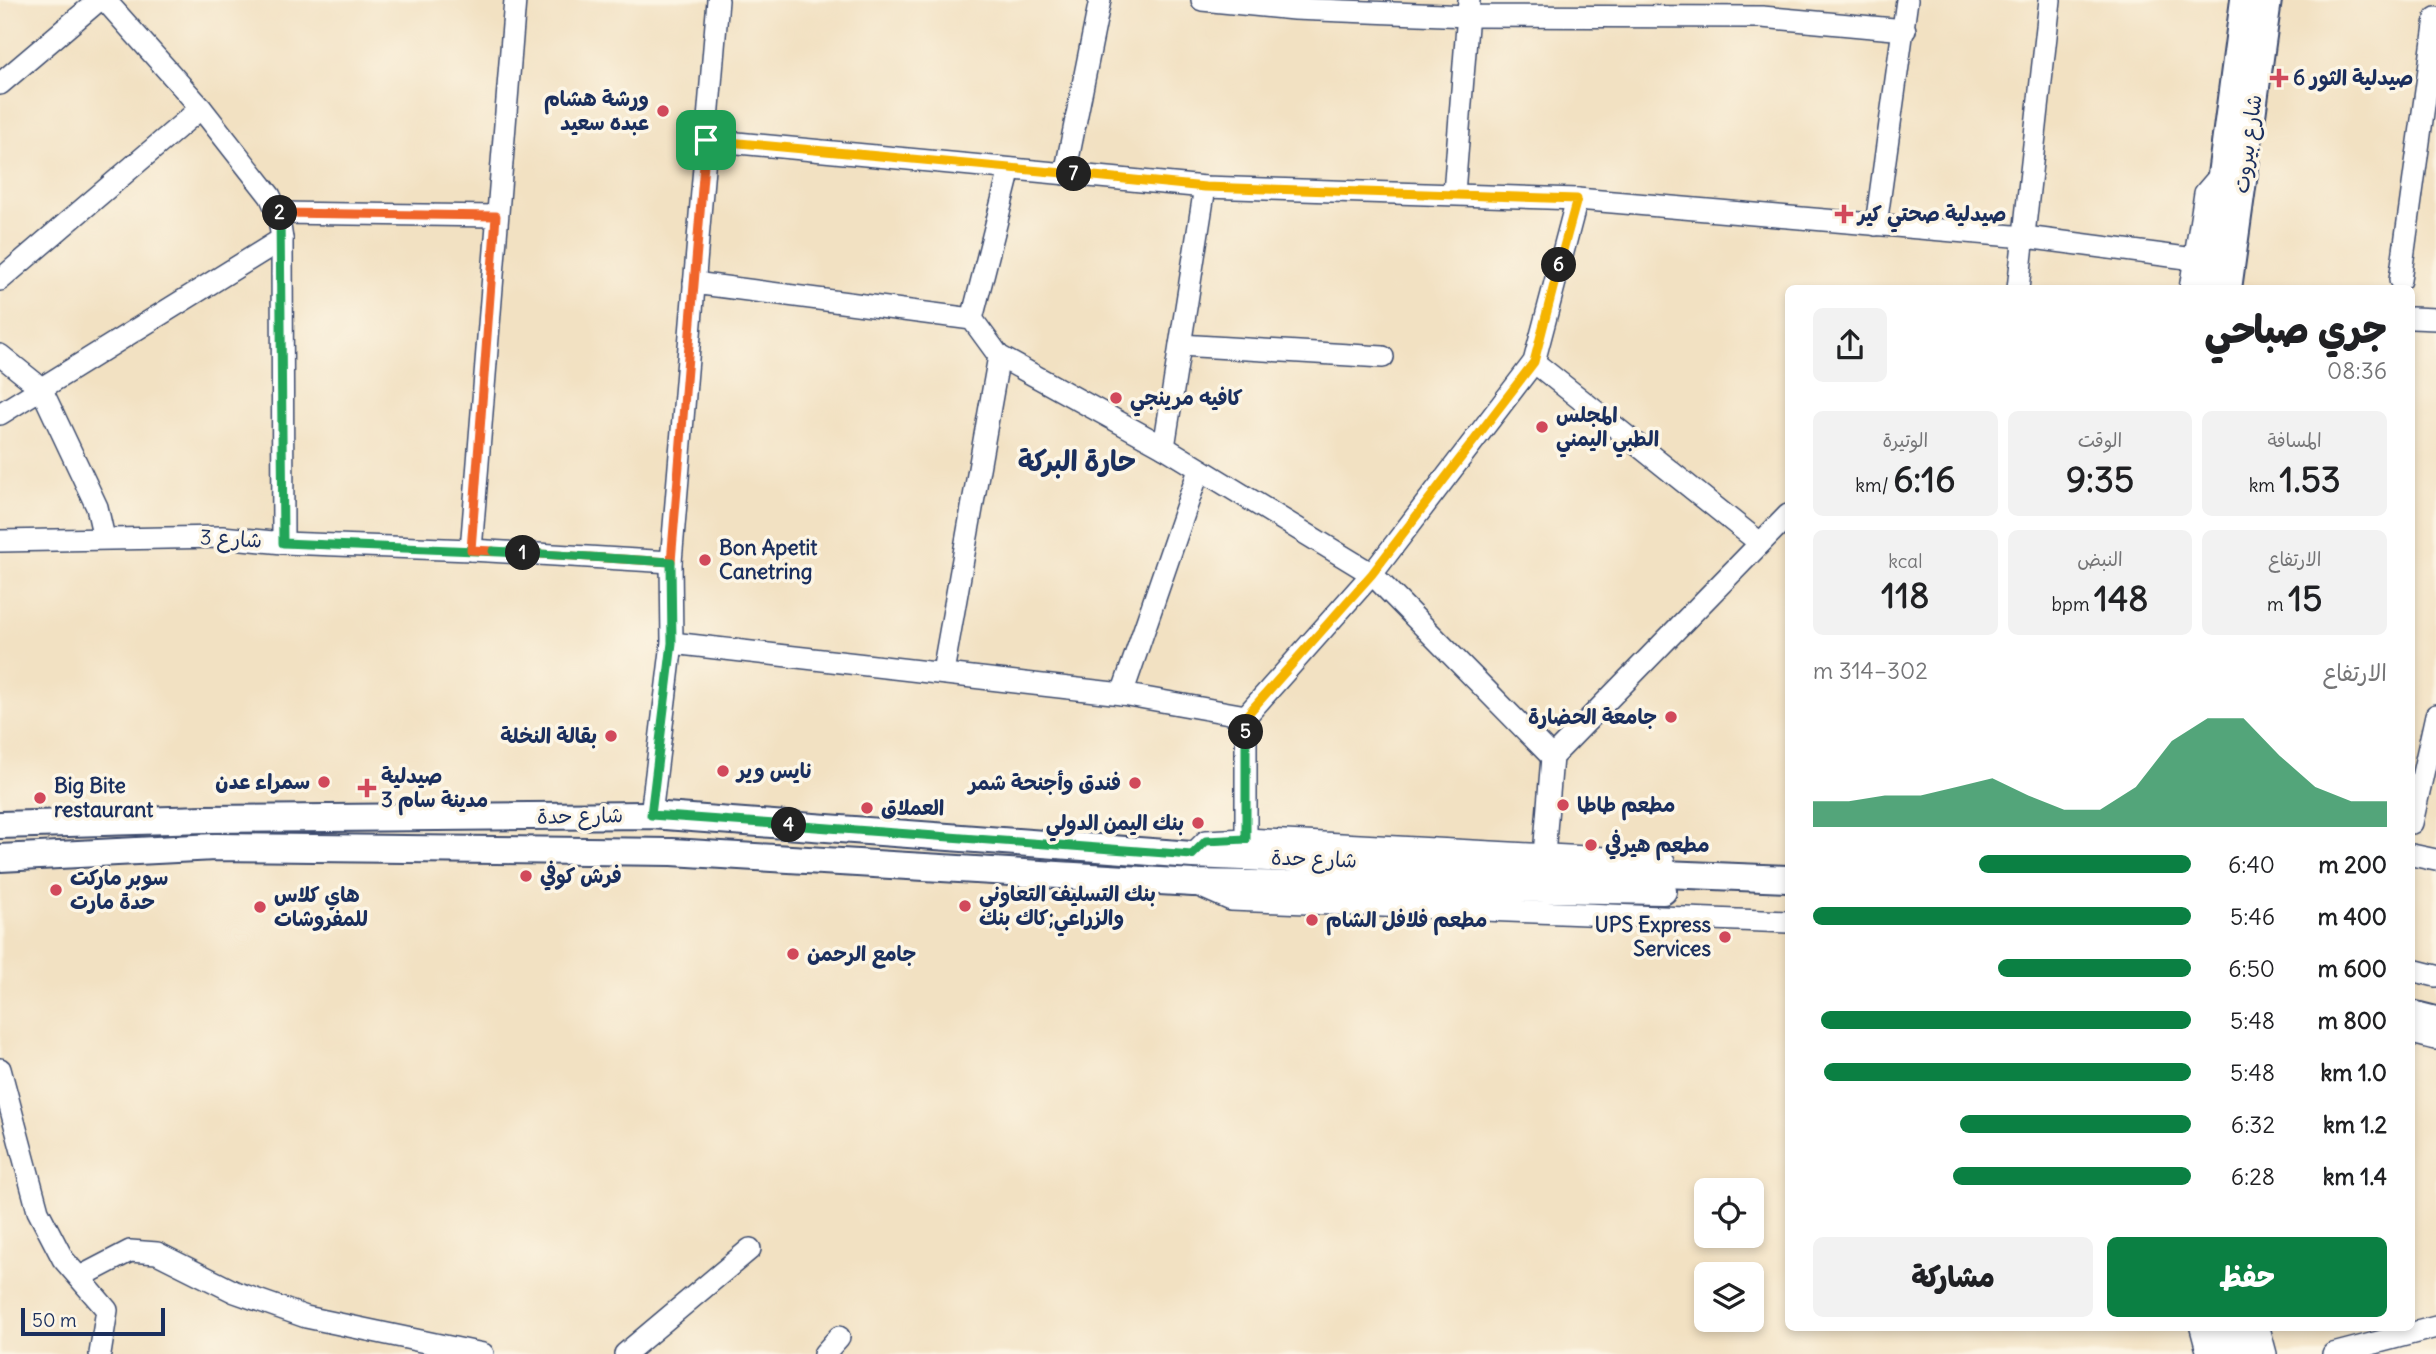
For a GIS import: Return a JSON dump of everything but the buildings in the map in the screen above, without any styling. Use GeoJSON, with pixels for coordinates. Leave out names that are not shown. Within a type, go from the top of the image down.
{"type":"FeatureCollection","features":[{"type":"Feature","properties":{"kind":"main road","name":"شارع بيروت"},"geometry":{"type":"LineString","coordinates":[[2207,285],[2244,0]]}},
{"type":"Feature","properties":{"kind":"main road","name":"شارع بيروت"},"geometry":{"type":"LineString","coordinates":[[2229,285],[2268,0]]}},
{"type":"Feature","properties":{"kind":"main road","name":"شارع حدة"},"geometry":{"type":"LineString","coordinates":[[0,825],[205,819],[651,815],[1192,855],[1785,879]]}},
{"type":"Feature","properties":{"kind":"main road","name":"شارع حدة"},"geometry":{"type":"LineString","coordinates":[[0,858],[215,847],[672,852],[1194,883],[1543,887],[1785,894]]}},
{"type":"Feature","properties":{"kind":"main road"},"geometry":{"type":"LineString","coordinates":[[2415,997],[2436,1002]]}},
{"type":"Feature","properties":{"kind":"main road"},"geometry":{"type":"LineString","coordinates":[[2415,1015],[2436,1020]]}},
{"type":"Feature","properties":{"kind":"main road"},"geometry":{"type":"LineString","coordinates":[[2219,1331],[2225,1354]]}},
{"type":"Feature","properties":{"kind":"main road"},"geometry":{"type":"LineString","coordinates":[[2239,1331],[2245,1354]]}},
{"type":"Feature","properties":{"kind":"street"},"geometry":{"type":"LineString","coordinates":[[0,84],[99,0]]}},
{"type":"Feature","properties":{"kind":"street"},"geometry":{"type":"LineString","coordinates":[[105,0],[201,108],[270,196],[278,213],[282,239],[283,543]]}},
{"type":"Feature","properties":{"kind":"street"},"geometry":{"type":"LineString","coordinates":[[471,550],[514,0]]}},
{"type":"Feature","properties":{"kind":"street"},"geometry":{"type":"LineString","coordinates":[[651,815],[672,643],[671,562],[718,0]]}},
{"type":"Feature","properties":{"kind":"street"},"geometry":{"type":"LineString","coordinates":[[1065,174],[1100,0]]}},
{"type":"Feature","properties":{"kind":"street"},"geometry":{"type":"LineString","coordinates":[[1202,0],[1468,8],[1763,9],[1905,30]]}},
{"type":"Feature","properties":{"kind":"street"},"geometry":{"type":"LineString","coordinates":[[1876,225],[1905,30],[1907,0]]}},
{"type":"Feature","properties":{"kind":"street"},"geometry":{"type":"LineString","coordinates":[[2019,285],[2050,0]]}},
{"type":"Feature","properties":{"kind":"street"},"geometry":{"type":"LineString","coordinates":[[1454,193],[1468,8]]}},
{"type":"Feature","properties":{"kind":"street"},"geometry":{"type":"LineString","coordinates":[[2400,280],[2436,18]]}},
{"type":"Feature","properties":{"kind":"street"},"geometry":{"type":"LineString","coordinates":[[0,280],[201,108]]}},
{"type":"Feature","properties":{"kind":"street"},"geometry":{"type":"LineString","coordinates":[[706,140],[1205,187],[1577,199],[2025,237],[2194,259]]}},
{"type":"Feature","properties":{"kind":"street"},"geometry":{"type":"LineString","coordinates":[[972,319],[1010,169]]}},
{"type":"Feature","properties":{"kind":"street"},"geometry":{"type":"LineString","coordinates":[[2191,285],[2205,193],[2223,172]]}},
{"type":"Feature","properties":{"kind":"street"},"geometry":{"type":"LineString","coordinates":[[1164,447],[1205,187]]}},
{"type":"Feature","properties":{"kind":"street"},"geometry":{"type":"LineString","coordinates":[[1246,839],[1246,716],[1372,574],[1534,362],[1577,199]]}},
{"type":"Feature","properties":{"kind":"street"},"geometry":{"type":"LineString","coordinates":[[278,213],[496,216]]}},
{"type":"Feature","properties":{"kind":"street"},"geometry":{"type":"LineString","coordinates":[[0,414],[282,239]]}},
{"type":"Feature","properties":{"kind":"street"},"geometry":{"type":"LineString","coordinates":[[694,283],[972,319],[999,355],[1164,447],[1372,574],[1552,757]]}},
{"type":"Feature","properties":{"kind":"street"},"geometry":{"type":"LineString","coordinates":[[2415,318],[2436,319]]}},
{"type":"Feature","properties":{"kind":"street"},"geometry":{"type":"LineString","coordinates":[[1180,345],[1383,357]]}},
{"type":"Feature","properties":{"kind":"street"},"geometry":{"type":"LineString","coordinates":[[0,355],[41,388],[97,507],[104,538]]}},
{"type":"Feature","properties":{"kind":"street"},"geometry":{"type":"LineString","coordinates":[[943,672],[999,355]]}},
{"type":"Feature","properties":{"kind":"street"},"geometry":{"type":"LineString","coordinates":[[1534,362],[1760,542]]}},
{"type":"Feature","properties":{"kind":"street"},"geometry":{"type":"LineString","coordinates":[[1122,694],[1199,470]]}},
{"type":"Feature","properties":{"kind":"street"},"geometry":{"type":"LineString","coordinates":[[1544,855],[1552,757],[1785,518]]}},
{"type":"Feature","properties":{"kind":"street","name":"شارع 3"},"geometry":{"type":"LineString","coordinates":[[0,541],[222,537],[283,543],[471,550],[671,562]]}},
{"type":"Feature","properties":{"kind":"street"},"geometry":{"type":"LineString","coordinates":[[672,643],[1122,694],[1246,716]]}},
{"type":"Feature","properties":{"kind":"street"},"geometry":{"type":"LineString","coordinates":[[2415,810],[2436,715]]}},
{"type":"Feature","properties":{"kind":"street"},"geometry":{"type":"LineString","coordinates":[[1192,855],[1206,841],[1246,839],[1785,869]]}},
{"type":"Feature","properties":{"kind":"street"},"geometry":{"type":"LineString","coordinates":[[2415,856],[2436,860]]}},
{"type":"Feature","properties":{"kind":"street"},"geometry":{"type":"LineString","coordinates":[[1194,883],[1231,900],[1779,921]]}},
{"type":"Feature","properties":{"kind":"street"},"geometry":{"type":"LineString","coordinates":[[2415,971],[2436,976]]}},
{"type":"Feature","properties":{"kind":"street"},"geometry":{"type":"LineString","coordinates":[[2415,1034],[2436,1039]]}},
{"type":"Feature","properties":{"kind":"street"},"geometry":{"type":"LineString","coordinates":[[0,1069],[38,1211],[63,1259],[107,1310],[100,1354]]}},
{"type":"Feature","properties":{"kind":"street"},"geometry":{"type":"LineString","coordinates":[[625,1354],[750,1249]]}},
{"type":"Feature","properties":{"kind":"street"},"geometry":{"type":"LineString","coordinates":[[80,1277],[130,1251],[157,1253],[235,1292],[306,1317],[483,1354]]}},
{"type":"Feature","properties":{"kind":"street"},"geometry":{"type":"LineString","coordinates":[[2333,1354],[2436,1327]]}},
{"type":"Feature","properties":{"kind":"street"},"geometry":{"type":"LineString","coordinates":[[2202,1331],[2208,1354]]}},
{"type":"Feature","properties":{"kind":"street"},"geometry":{"type":"LineString","coordinates":[[2260,1331],[2266,1354]]}},
{"type":"Feature","properties":{"kind":"street"},"geometry":{"type":"LineString","coordinates":[[824,1354],[839,1337]]}},
{"type":"Feature","properties":{"kind":"place","name":"صيدلية الثور 6"},"geometry":{"type":"Point","coordinates":[2279,78]}},
{"type":"Feature","properties":{"kind":"place","name":"ورشة هشام عبده سعيد"},"geometry":{"type":"Point","coordinates":[663,111]}},
{"type":"Feature","properties":{"kind":"place","name":"صيدلية صحتي كير"},"geometry":{"type":"Point","coordinates":[1844,214]}},
{"type":"Feature","properties":{"kind":"place","name":"كافيه مرينجي"},"geometry":{"type":"Point","coordinates":[1116,398]}},
{"type":"Feature","properties":{"kind":"place","name":"المجلس الطبي اليمني"},"geometry":{"type":"Point","coordinates":[1542,427]}},
{"type":"Feature","properties":{"kind":"place","name":"Bon Apetit Canetring"},"geometry":{"type":"Point","coordinates":[705,560]}},
{"type":"Feature","properties":{"kind":"place","name":"جامعة الحضارة"},"geometry":{"type":"Point","coordinates":[1671,717]}},
{"type":"Feature","properties":{"kind":"place","name":"بقالة النخلة"},"geometry":{"type":"Point","coordinates":[611,736]}},
{"type":"Feature","properties":{"kind":"place","name":"نايس وير"},"geometry":{"type":"Point","coordinates":[723,771]}},
{"type":"Feature","properties":{"kind":"place","name":"سمراء عدن"},"geometry":{"type":"Point","coordinates":[324,782]}},
{"type":"Feature","properties":{"kind":"place","name":"فندق وأجنحة شمر"},"geometry":{"type":"Point","coordinates":[1135,783]}},
{"type":"Feature","properties":{"kind":"place","name":"صيدلية مدينة سام 3"},"geometry":{"type":"Point","coordinates":[367,788]}},
{"type":"Feature","properties":{"kind":"place","name":"Big Bite restaurant"},"geometry":{"type":"Point","coordinates":[40,798]}},
{"type":"Feature","properties":{"kind":"place","name":"مطعم طاطا"},"geometry":{"type":"Point","coordinates":[1563,805]}},
{"type":"Feature","properties":{"kind":"place","name":"العملاق"},"geometry":{"type":"Point","coordinates":[867,808]}},
{"type":"Feature","properties":{"kind":"place","name":"بنك اليمن الدولي"},"geometry":{"type":"Point","coordinates":[1198,823]}},
{"type":"Feature","properties":{"kind":"place","name":"مطعم هيرفي"},"geometry":{"type":"Point","coordinates":[1591,845]}},
{"type":"Feature","properties":{"kind":"place","name":"فرش كوفي"},"geometry":{"type":"Point","coordinates":[526,876]}},
{"type":"Feature","properties":{"kind":"place","name":"سوبر ماركت حدة مارت"},"geometry":{"type":"Point","coordinates":[56,890]}},
{"type":"Feature","properties":{"kind":"place","name":"بنك التسليف التعاوني والزراعي;كاك بنك"},"geometry":{"type":"Point","coordinates":[965,906]}},
{"type":"Feature","properties":{"kind":"place","name":"هاي كلاس للمفروشات"},"geometry":{"type":"Point","coordinates":[260,907]}},
{"type":"Feature","properties":{"kind":"place","name":"مطعم فلافل الشام"},"geometry":{"type":"Point","coordinates":[1312,920]}},
{"type":"Feature","properties":{"kind":"place","name":"UPS Express Services"},"geometry":{"type":"Point","coordinates":[1725,937]}},
{"type":"Feature","properties":{"kind":"place","name":"جامع الرحمن"},"geometry":{"type":"Point","coordinates":[793,954]}},
{"type":"Feature","properties":{"kind":"district","name":"حارة البركة"},"geometry":{"type":"Point","coordinates":[1077,461]}},
{"type":"Feature","properties":{"kind":"route"},"geometry":{"type":"LineString","coordinates":[[706,140],[671,562],[471,550],[283,543],[282,239],[278,213],[496,216],[471,550],[571,556],[671,562],[672,643],[651,815],[1192,855],[1206,841],[1246,839],[1246,716],[1372,574],[1534,362],[1577,199],[1205,187],[706,140]]}}]}
